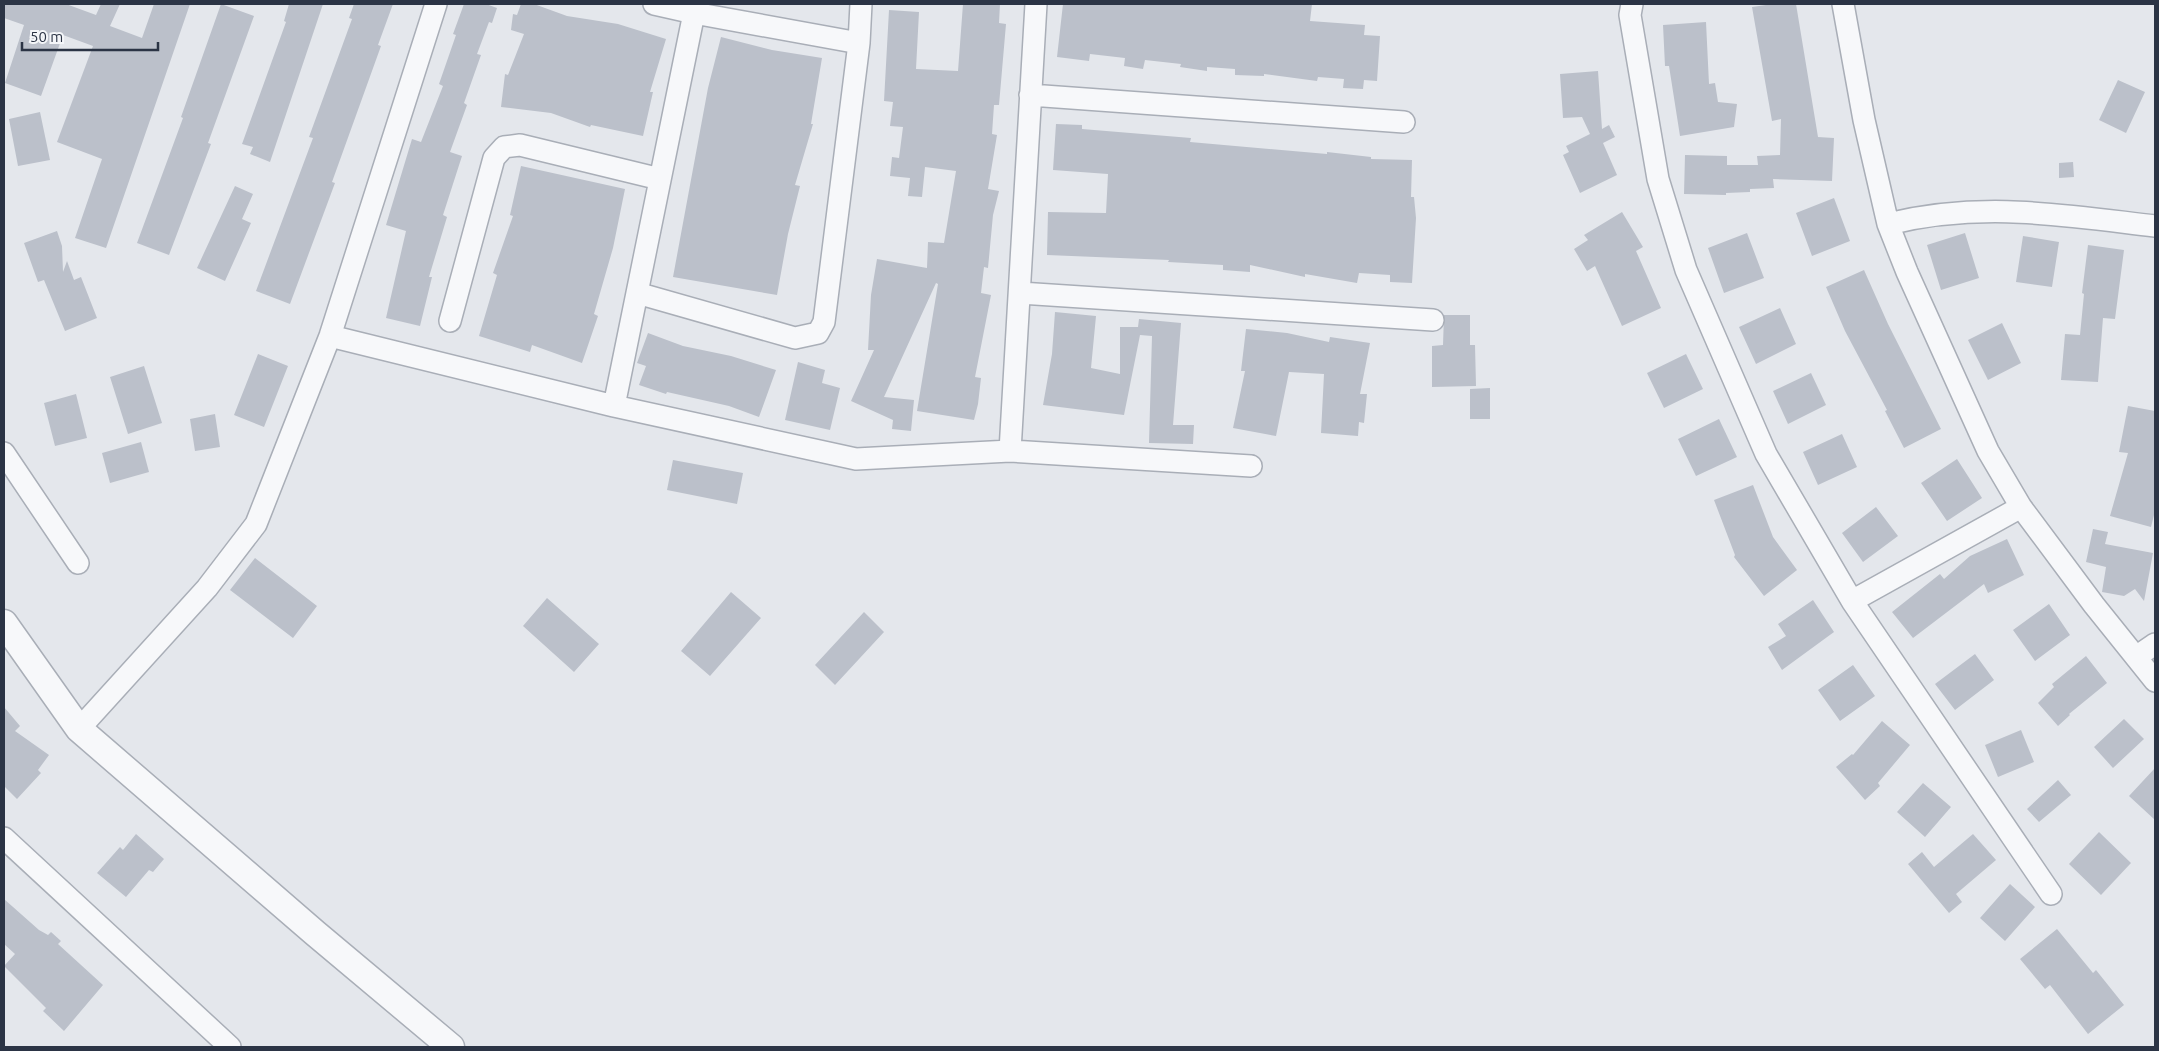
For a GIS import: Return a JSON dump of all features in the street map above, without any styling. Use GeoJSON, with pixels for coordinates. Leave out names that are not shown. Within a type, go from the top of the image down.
{"type":"FeatureCollection","features":[{"type":"Feature","properties":{"kind":"street"},"geometry":{"type":"LineString","coordinates":[[79,729],[207,588],[256,524],[330,336],[436,4]]}},
{"type":"Feature","properties":{"kind":"street"},"geometry":{"type":"LineString","coordinates":[[654,4],[859,43]]}},
{"type":"Feature","properties":{"kind":"street"},"geometry":{"type":"LineString","coordinates":[[637,293],[795,338],[818,333],[824,322],[859,43],[861,4]]}},
{"type":"Feature","properties":{"kind":"street"},"geometry":{"type":"LineString","coordinates":[[1010,451],[1036,4]]}},
{"type":"Feature","properties":{"kind":"street"},"geometry":{"type":"LineString","coordinates":[[1632,4],[1630,16],[1658,179],[1686,270],[1766,454],[1852,602],[2051,894]]}},
{"type":"Feature","properties":{"kind":"street"},"geometry":{"type":"LineString","coordinates":[[1843,4],[1864,120],[1888,224],[1906,272],[1988,451],[2021,507],[2155,681]]}},
{"type":"Feature","properties":{"kind":"street"},"geometry":{"type":"LineString","coordinates":[[614,406],[694,13]]}},
{"type":"Feature","properties":{"kind":"street"},"geometry":{"type":"LineString","coordinates":[[1030,95],[1404,122]]}},
{"type":"Feature","properties":{"kind":"street"},"geometry":{"type":"LineString","coordinates":[[450,320],[494,158],[504,147],[520,145],[660,179]]}},
{"type":"Feature","properties":{"kind":"street"},"geometry":{"type":"LineString","coordinates":[[1888,224],[1951,212],[2004,210],[2155,226]]}},
{"type":"Feature","properties":{"kind":"street"},"geometry":{"type":"LineString","coordinates":[[1020,293],[1433,320]]}},
{"type":"Feature","properties":{"kind":"street"},"geometry":{"type":"LineString","coordinates":[[330,336],[614,406],[856,459],[1010,451],[1251,466]]}},
{"type":"Feature","properties":{"kind":"street"},"geometry":{"type":"LineString","coordinates":[[4,453],[78,563]]}},
{"type":"Feature","properties":{"kind":"street"},"geometry":{"type":"LineString","coordinates":[[1852,602],[2021,507]]}},
{"type":"Feature","properties":{"kind":"street"},"geometry":{"type":"LineString","coordinates":[[4,623],[79,729],[451,1047]]}},
{"type":"Feature","properties":{"kind":"street"},"geometry":{"type":"LineString","coordinates":[[2136,657],[2155,644]]}},
{"type":"Feature","properties":{"kind":"street"},"geometry":{"type":"LineString","coordinates":[[8,850],[230,1047]]}},
{"type":"Feature","properties":{"kind":"building"},"geometry":{"type":"Polygon","coordinates":[[[4,4],[66,4],[96,15],[101,4],[120,4],[110,26],[142,38],[154,4],[190,4],[106,248],[75,238],[102,159],[57,142],[93,46],[63,35],[41,96],[5,83],[24,25],[4,18],[4,4]]]}},
{"type":"Feature","properties":{"kind":"building"},"geometry":{"type":"Polygon","coordinates":[[[221,4],[254,16],[208,143],[211,144],[169,255],[137,243],[183,118],[181,117],[221,4]]]}},
{"type":"Feature","properties":{"kind":"building"},"geometry":{"type":"Polygon","coordinates":[[[289,4],[323,4],[270,162],[250,154],[253,147],[242,144],[286,22],[284,21],[289,4]]]}},
{"type":"Feature","properties":{"kind":"building"},"geometry":{"type":"Polygon","coordinates":[[[354,4],[393,4],[378,45],[381,46],[332,182],[335,183],[290,304],[256,291],[313,138],[309,137],[352,19],[349,18],[354,4]]]}},
{"type":"Feature","properties":{"kind":"building"},"geometry":{"type":"Polygon","coordinates":[[[464,4],[486,4],[497,8],[492,23],[489,22],[477,54],[481,55],[464,103],[467,105],[450,152],[462,156],[443,215],[447,217],[429,277],[432,277],[420,326],[386,318],[406,231],[386,225],[412,139],[421,142],[443,86],[439,84],[456,35],[453,34],[464,4]]]}},
{"type":"Feature","properties":{"kind":"building"},"geometry":{"type":"Polygon","coordinates":[[[521,4],[534,4],[567,16],[618,24],[666,39],[650,92],[653,92],[643,136],[591,125],[590,127],[551,113],[501,107],[505,74],[508,75],[524,34],[511,30],[513,14],[517,15],[521,4]]]}},
{"type":"Feature","properties":{"kind":"building"},"geometry":{"type":"Polygon","coordinates":[[[963,4],[1000,4],[999,23],[1006,24],[999,105],[994,105],[992,134],[997,135],[988,189],[999,191],[993,215],[988,268],[984,267],[981,293],[991,295],[975,377],[981,378],[978,404],[974,420],[917,411],[938,284],[936,283],[884,397],[914,400],[911,431],[892,429],[893,420],[851,401],[874,350],[868,350],[871,295],[877,259],[927,268],[928,242],[944,243],[956,171],[925,167],[922,197],[908,196],[910,178],[890,176],[892,157],[899,158],[903,127],[890,126],[893,102],[884,101],[889,10],[919,12],[916,69],[958,71],[963,4]]]}},
{"type":"Feature","properties":{"kind":"building"},"geometry":{"type":"Polygon","coordinates":[[[1063,4],[1312,4],[1310,21],[1365,25],[1364,35],[1380,36],[1377,81],[1364,80],[1363,89],[1343,88],[1344,79],[1318,77],[1317,81],[1264,74],[1264,76],[1235,75],[1235,69],[1207,67],[1207,71],[1180,67],[1181,64],[1145,60],[1143,69],[1124,66],[1125,58],[1090,54],[1089,61],[1057,57],[1063,4]]]}},
{"type":"Feature","properties":{"kind":"building"},"geometry":{"type":"Polygon","coordinates":[[[1773,4],[1796,4],[1818,137],[1834,138],[1832,181],[1773,179],[1774,188],[1750,189],[1750,192],[1726,193],[1726,195],[1684,194],[1685,155],[1727,156],[1727,165],[1758,165],[1757,156],[1780,155],[1781,119],[1772,121],[1752,7],[1773,4]]]}},
{"type":"Feature","properties":{"kind":"building"},"geometry":{"type":"Polygon","coordinates":[[[1706,22],[1709,84],[1715,83],[1718,102],[1737,104],[1734,127],[1680,136],[1669,66],[1665,66],[1663,25],[1706,22]]]}},
{"type":"Feature","properties":{"kind":"building"},"geometry":{"type":"Polygon","coordinates":[[[721,37],[772,50],[822,58],[811,124],[813,124],[795,185],[800,186],[788,234],[777,295],[673,277],[708,88],[721,37]]]}},
{"type":"Feature","properties":{"kind":"building"},"geometry":{"type":"Polygon","coordinates":[[[1598,71],[1602,129],[1609,125],[1615,137],[1603,143],[1617,175],[1580,193],[1563,155],[1569,152],[1566,146],[1590,134],[1582,117],[1563,118],[1560,74],[1598,71]]]}},
{"type":"Feature","properties":{"kind":"building"},"geometry":{"type":"Polygon","coordinates":[[[2118,80],[2145,92],[2126,133],[2099,120],[2118,80]]]}},
{"type":"Feature","properties":{"kind":"building"},"geometry":{"type":"Polygon","coordinates":[[[40,112],[50,160],[18,166],[9,119],[40,112]]]}},
{"type":"Feature","properties":{"kind":"building"},"geometry":{"type":"Polygon","coordinates":[[[1056,124],[1082,125],[1082,129],[1191,138],[1190,142],[1327,154],[1327,152],[1371,157],[1371,159],[1412,160],[1411,197],[1414,197],[1416,218],[1412,283],[1390,282],[1390,275],[1359,273],[1357,283],[1305,274],[1305,277],[1250,265],[1250,272],[1223,270],[1223,265],[1168,262],[1169,260],[1047,255],[1048,212],[1106,213],[1108,174],[1053,170],[1056,124]]]}},
{"type":"Feature","properties":{"kind":"building"},"geometry":{"type":"Polygon","coordinates":[[[2073,162],[2074,177],[2059,178],[2059,163],[2073,162]]]}},
{"type":"Feature","properties":{"kind":"building"},"geometry":{"type":"Polygon","coordinates":[[[521,166],[625,189],[613,248],[594,314],[598,316],[582,363],[532,345],[530,352],[479,336],[497,275],[493,273],[513,216],[510,215],[521,166]]]}},
{"type":"Feature","properties":{"kind":"building"},"geometry":{"type":"Polygon","coordinates":[[[235,186],[253,194],[242,219],[251,223],[225,281],[197,268],[235,186]]]}},
{"type":"Feature","properties":{"kind":"building"},"geometry":{"type":"Polygon","coordinates":[[[1834,198],[1850,241],[1812,256],[1796,213],[1834,198]]]}},
{"type":"Feature","properties":{"kind":"building"},"geometry":{"type":"Polygon","coordinates":[[[1622,212],[1643,247],[1636,251],[1661,308],[1622,326],[1595,266],[1587,271],[1574,249],[1588,240],[1584,235],[1622,212]]]}},
{"type":"Feature","properties":{"kind":"building"},"geometry":{"type":"Polygon","coordinates":[[[57,231],[62,246],[63,272],[67,261],[74,280],[81,277],[97,318],[65,331],[44,280],[38,282],[24,243],[57,231]]]}},
{"type":"Feature","properties":{"kind":"building"},"geometry":{"type":"Polygon","coordinates":[[[1747,233],[1764,278],[1724,293],[1708,248],[1747,233]]]}},
{"type":"Feature","properties":{"kind":"building"},"geometry":{"type":"Polygon","coordinates":[[[1965,233],[1979,278],[1941,290],[1927,245],[1965,233]]]}},
{"type":"Feature","properties":{"kind":"building"},"geometry":{"type":"Polygon","coordinates":[[[2023,236],[2059,242],[2052,287],[2016,282],[2023,236]]]}},
{"type":"Feature","properties":{"kind":"building"},"geometry":{"type":"Polygon","coordinates":[[[2088,245],[2124,250],[2115,319],[2103,318],[2098,382],[2061,380],[2065,334],[2080,335],[2084,294],[2082,293],[2088,245]]]}},
{"type":"Feature","properties":{"kind":"building"},"geometry":{"type":"Polygon","coordinates":[[[1864,270],[1888,324],[1941,429],[1904,448],[1885,411],[1887,410],[1845,331],[1826,287],[1864,270]]]}},
{"type":"Feature","properties":{"kind":"building"},"geometry":{"type":"Polygon","coordinates":[[[1780,308],[1796,344],[1756,364],[1739,327],[1780,308]]]}},
{"type":"Feature","properties":{"kind":"building"},"geometry":{"type":"Polygon","coordinates":[[[1055,312],[1096,316],[1091,368],[1120,374],[1120,327],[1138,327],[1139,319],[1181,323],[1173,425],[1194,425],[1193,444],[1149,443],[1152,336],[1140,335],[1124,415],[1043,405],[1052,354],[1055,312]]]}},
{"type":"Feature","properties":{"kind":"building"},"geometry":{"type":"Polygon","coordinates":[[[1444,315],[1470,315],[1470,345],[1475,345],[1476,386],[1432,387],[1432,346],[1443,345],[1444,315]]]}},
{"type":"Feature","properties":{"kind":"building"},"geometry":{"type":"Polygon","coordinates":[[[2002,323],[2021,363],[1988,380],[1968,340],[2002,323]]]}},
{"type":"Feature","properties":{"kind":"building"},"geometry":{"type":"Polygon","coordinates":[[[1246,329],[1287,333],[1329,342],[1330,337],[1370,343],[1360,394],[1367,394],[1364,423],[1359,422],[1358,436],[1321,433],[1324,374],[1289,372],[1276,436],[1233,428],[1245,371],[1241,371],[1246,329]]]}},
{"type":"Feature","properties":{"kind":"building"},"geometry":{"type":"Polygon","coordinates":[[[648,333],[683,346],[731,356],[776,370],[759,417],[729,406],[667,392],[666,394],[639,385],[646,366],[637,363],[648,333]]]}},
{"type":"Feature","properties":{"kind":"building"},"geometry":{"type":"Polygon","coordinates":[[[258,354],[288,366],[264,427],[234,415],[258,354]]]}},
{"type":"Feature","properties":{"kind":"building"},"geometry":{"type":"Polygon","coordinates":[[[1686,354],[1703,389],[1664,408],[1647,373],[1686,354]]]}},
{"type":"Feature","properties":{"kind":"building"},"geometry":{"type":"Polygon","coordinates":[[[798,362],[825,370],[822,383],[840,388],[830,430],[785,420],[798,362]]]}},
{"type":"Feature","properties":{"kind":"building"},"geometry":{"type":"Polygon","coordinates":[[[144,366],[162,423],[128,434],[110,377],[144,366]]]}},
{"type":"Feature","properties":{"kind":"building"},"geometry":{"type":"Polygon","coordinates":[[[1811,373],[1826,405],[1788,424],[1773,391],[1811,373]]]}},
{"type":"Feature","properties":{"kind":"building"},"geometry":{"type":"Polygon","coordinates":[[[1490,388],[1490,419],[1470,419],[1470,389],[1490,388]]]}},
{"type":"Feature","properties":{"kind":"building"},"geometry":{"type":"Polygon","coordinates":[[[76,394],[87,438],[55,446],[44,403],[76,394]]]}},
{"type":"Feature","properties":{"kind":"building"},"geometry":{"type":"Polygon","coordinates":[[[2128,406],[2155,411],[2155,511],[2151,527],[2110,516],[2128,453],[2119,452],[2128,406]]]}},
{"type":"Feature","properties":{"kind":"building"},"geometry":{"type":"Polygon","coordinates":[[[215,414],[220,447],[195,451],[190,419],[215,414]]]}},
{"type":"Feature","properties":{"kind":"building"},"geometry":{"type":"Polygon","coordinates":[[[1719,419],[1737,457],[1696,476],[1678,439],[1719,419]]]}},
{"type":"Feature","properties":{"kind":"building"},"geometry":{"type":"Polygon","coordinates":[[[1842,434],[1857,467],[1818,485],[1803,452],[1842,434]]]}},
{"type":"Feature","properties":{"kind":"building"},"geometry":{"type":"Polygon","coordinates":[[[141,442],[149,472],[110,483],[102,453],[141,442]]]}},
{"type":"Feature","properties":{"kind":"building"},"geometry":{"type":"Polygon","coordinates":[[[1957,459],[1982,498],[1947,521],[1921,483],[1957,459]]]}},
{"type":"Feature","properties":{"kind":"building"},"geometry":{"type":"Polygon","coordinates":[[[673,460],[743,473],[737,504],[667,490],[673,460]]]}},
{"type":"Feature","properties":{"kind":"building"},"geometry":{"type":"Polygon","coordinates":[[[1753,485],[1773,537],[1797,570],[1764,596],[1734,557],[1735,555],[1714,500],[1753,485]]]}},
{"type":"Feature","properties":{"kind":"building"},"geometry":{"type":"Polygon","coordinates":[[[1876,507],[1898,536],[1863,562],[1842,533],[1876,507]]]}},
{"type":"Feature","properties":{"kind":"building"},"geometry":{"type":"Polygon","coordinates":[[[2093,529],[2108,532],[2105,544],[2153,553],[2144,601],[2135,589],[2124,596],[2102,592],[2106,567],[2086,562],[2093,529]]]}},
{"type":"Feature","properties":{"kind":"building"},"geometry":{"type":"Polygon","coordinates":[[[2007,539],[2024,575],[1988,593],[1984,584],[1913,638],[1892,612],[1940,574],[1944,579],[1970,556],[2007,539]]]}},
{"type":"Feature","properties":{"kind":"building"},"geometry":{"type":"Polygon","coordinates":[[[255,558],[317,606],[293,638],[230,590],[255,558]]]}},
{"type":"Feature","properties":{"kind":"building"},"geometry":{"type":"Polygon","coordinates":[[[731,592],[761,618],[710,676],[681,651],[731,592]]]}},
{"type":"Feature","properties":{"kind":"building"},"geometry":{"type":"Polygon","coordinates":[[[547,598],[599,644],[574,672],[523,626],[547,598]]]}},
{"type":"Feature","properties":{"kind":"building"},"geometry":{"type":"Polygon","coordinates":[[[1813,600],[1834,632],[1782,670],[1768,647],[1786,636],[1778,624],[1813,600]]]}},
{"type":"Feature","properties":{"kind":"building"},"geometry":{"type":"Polygon","coordinates":[[[2049,604],[2070,635],[2035,661],[2013,630],[2049,604]]]}},
{"type":"Feature","properties":{"kind":"building"},"geometry":{"type":"Polygon","coordinates":[[[864,612],[884,632],[835,685],[815,665],[864,612]]]}},
{"type":"Feature","properties":{"kind":"building"},"geometry":{"type":"Polygon","coordinates":[[[1975,654],[1994,680],[1955,710],[1935,684],[1975,654]]]}},
{"type":"Feature","properties":{"kind":"building"},"geometry":{"type":"Polygon","coordinates":[[[2086,656],[2107,683],[2069,714],[2058,726],[2038,703],[2054,687],[2052,684],[2086,656]]]}},
{"type":"Feature","properties":{"kind":"building"},"geometry":{"type":"Polygon","coordinates":[[[1853,665],[1875,696],[1840,721],[1818,690],[1853,665]]]}},
{"type":"Feature","properties":{"kind":"building"},"geometry":{"type":"Polygon","coordinates":[[[4,707],[20,726],[15,731],[49,755],[38,770],[41,773],[17,799],[4,786],[4,707]]]}},
{"type":"Feature","properties":{"kind":"building"},"geometry":{"type":"Polygon","coordinates":[[[2124,719],[2144,739],[2113,768],[2094,747],[2124,719]]]}},
{"type":"Feature","properties":{"kind":"building"},"geometry":{"type":"Polygon","coordinates":[[[1882,721],[1910,745],[1878,783],[1880,786],[1865,800],[1836,767],[1853,755],[1882,721]]]}},
{"type":"Feature","properties":{"kind":"building"},"geometry":{"type":"Polygon","coordinates":[[[2021,730],[2034,762],[1998,777],[1985,745],[2021,730]]]}},
{"type":"Feature","properties":{"kind":"building"},"geometry":{"type":"Polygon","coordinates":[[[2155,768],[2155,820],[2129,796],[2155,768]]]}},
{"type":"Feature","properties":{"kind":"building"},"geometry":{"type":"Polygon","coordinates":[[[2058,780],[2071,795],[2039,822],[2027,809],[2058,780]]]}},
{"type":"Feature","properties":{"kind":"building"},"geometry":{"type":"Polygon","coordinates":[[[1923,783],[1951,807],[1925,837],[1897,812],[1923,783]]]}},
{"type":"Feature","properties":{"kind":"building"},"geometry":{"type":"Polygon","coordinates":[[[2099,832],[2131,863],[2101,895],[2069,864],[2099,832]]]}},
{"type":"Feature","properties":{"kind":"building"},"geometry":{"type":"Polygon","coordinates":[[[136,834],[164,859],[153,872],[149,870],[126,897],[97,873],[120,847],[123,850],[136,834]]]}},
{"type":"Feature","properties":{"kind":"building"},"geometry":{"type":"Polygon","coordinates":[[[1973,834],[1996,860],[1956,894],[1962,902],[1949,913],[1908,864],[1922,852],[1934,867],[1973,834]]]}},
{"type":"Feature","properties":{"kind":"building"},"geometry":{"type":"Polygon","coordinates":[[[2010,884],[2035,907],[2005,941],[1980,918],[2010,884]]]}},
{"type":"Feature","properties":{"kind":"building"},"geometry":{"type":"Polygon","coordinates":[[[4,899],[39,930],[48,935],[51,932],[61,941],[58,944],[103,985],[64,1031],[43,1011],[46,1008],[4,966],[15,954],[4,944],[4,899]]]}},
{"type":"Feature","properties":{"kind":"building"},"geometry":{"type":"Polygon","coordinates":[[[2057,929],[2093,973],[2096,970],[2124,1005],[2088,1034],[2050,985],[2045,989],[2020,959],[2057,929]]]}}]}
